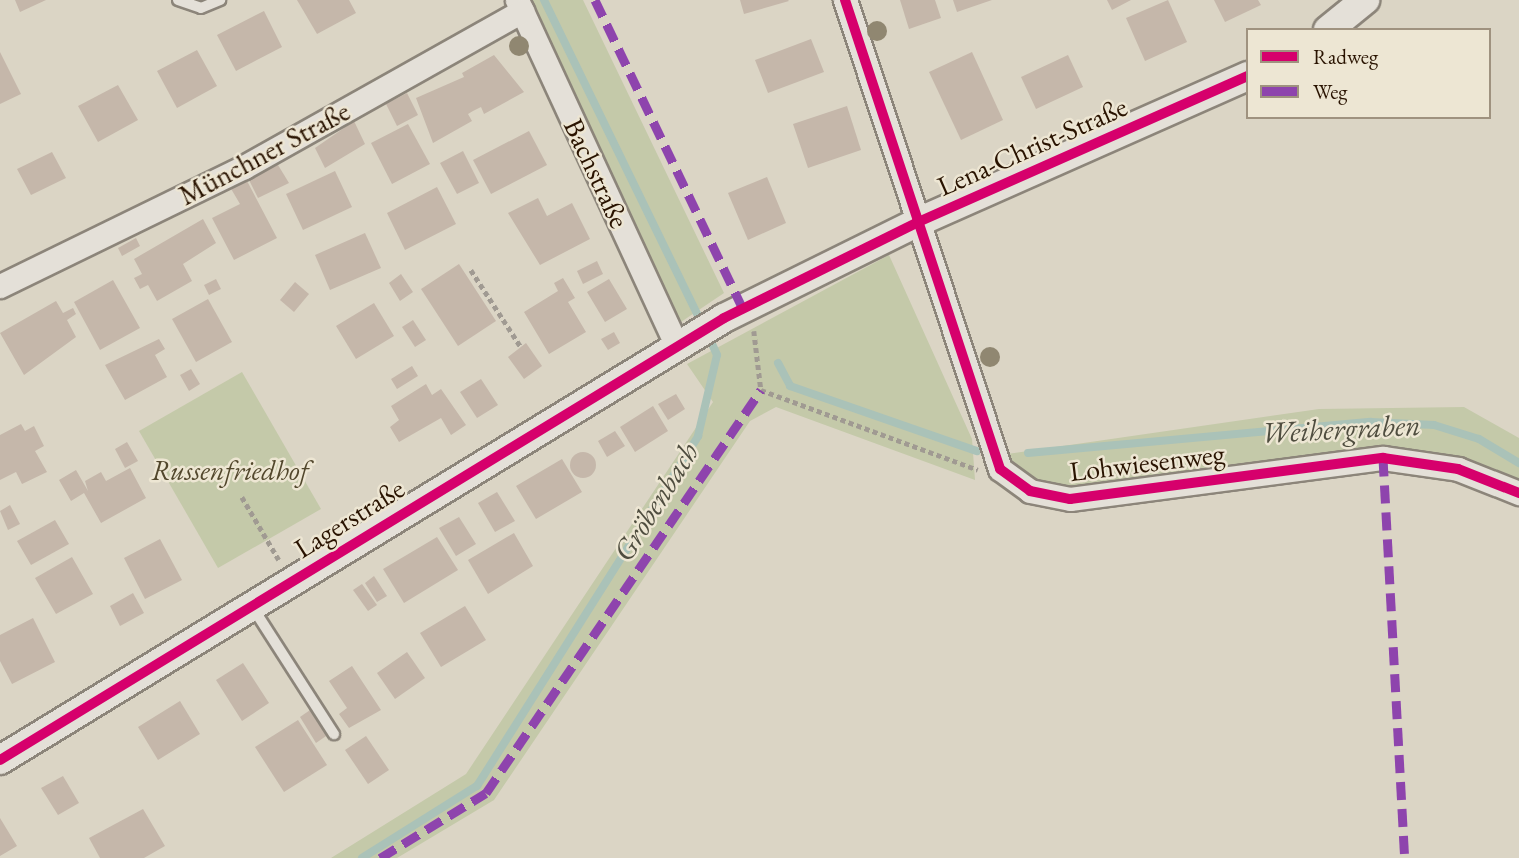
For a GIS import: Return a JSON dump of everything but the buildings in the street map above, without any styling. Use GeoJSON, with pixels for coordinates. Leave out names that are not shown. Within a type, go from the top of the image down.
{"type":"FeatureCollection","features":[{"type":"Feature","properties":{"kind":"street"},"geometry":{"type":"LineString","coordinates":[[845,0],[915,223],[1000,469]]}},
{"type":"Feature","properties":{"kind":"street"},"geometry":{"type":"LineString","coordinates":[[1330,28],[1365,0]]}},
{"type":"Feature","properties":{"kind":"street","name":"Münchner Straße"},"geometry":{"type":"LineString","coordinates":[[0,286],[244,167],[519,5]]}},
{"type":"Feature","properties":{"kind":"street","name":"Bachstraße"},"geometry":{"type":"LineString","coordinates":[[519,5],[685,341]]}},
{"type":"Feature","properties":{"kind":"street","name":"Lena-Christ-Straße"},"geometry":{"type":"LineString","coordinates":[[733,313],[915,223],[1246,77]]}},
{"type":"Feature","properties":{"kind":"street","name":"Lagerstraße"},"geometry":{"type":"LineString","coordinates":[[0,760],[733,313]]}},
{"type":"Feature","properties":{"kind":"street","name":"Lohwiesenweg"},"geometry":{"type":"LineString","coordinates":[[1000,469],[1030,491],[1070,499],[1383,458],[1458,468],[1519,493]]}},
{"type":"Feature","properties":{"kind":"lane"},"geometry":{"type":"LineString","coordinates":[[178,0],[201,8],[220,0]]}},
{"type":"Feature","properties":{"kind":"lane"},"geometry":{"type":"LineString","coordinates":[[252,605],[334,734]]}},
{"type":"Feature","properties":{"kind":"path"},"geometry":{"type":"LineString","coordinates":[[471,270],[521,347]]}},
{"type":"Feature","properties":{"kind":"path"},"geometry":{"type":"LineString","coordinates":[[733,313],[757,338],[761,390],[971,470],[1000,469]]}},
{"type":"Feature","properties":{"kind":"path"},"geometry":{"type":"LineString","coordinates":[[242,497],[277,557]]}},
{"type":"Feature","properties":{"kind":"green space"},"geometry":{"type":"Polygon","coordinates":[[[525,0],[583,0],[724,293],[678,324],[525,0]]]}},
{"type":"Feature","properties":{"kind":"green space"},"geometry":{"type":"Polygon","coordinates":[[[889,255],[972,439],[975,480],[776,407],[750,421],[494,800],[397,858],[331,858],[466,774],[713,402],[687,364],[889,255]]]}},
{"type":"Feature","properties":{"kind":"green space","name":"Russenfriedhof"},"geometry":{"type":"Polygon","coordinates":[[[242,372],[321,509],[218,568],[139,431],[242,372]]]}},
{"type":"Feature","properties":{"kind":"green space"},"geometry":{"type":"Polygon","coordinates":[[[1464,407],[1519,438],[1519,484],[1436,454],[1391,451],[1077,492],[1012,472],[1007,454],[1319,409],[1464,407]]]}},
{"type":"Feature","properties":{"kind":"waterway","name":"Gröbenbach"},"geometry":{"type":"LineString","coordinates":[[544,0],[702,324]]}},
{"type":"Feature","properties":{"kind":"waterway","name":"Gröbenbach"},"geometry":{"type":"LineString","coordinates":[[362,858],[477,786],[698,436],[717,355],[708,335]]}},
{"type":"Feature","properties":{"kind":"waterway","name":"Weihergraben"},"geometry":{"type":"LineString","coordinates":[[778,363],[790,386],[977,451]]}},
{"type":"Feature","properties":{"kind":"waterway","name":"Weihergraben"},"geometry":{"type":"LineString","coordinates":[[1028,453],[1371,422],[1434,425],[1479,439],[1519,463]]}},
{"type":"Feature","properties":{"kind":"marked path"},"geometry":{"type":"LineString","coordinates":[[595,0],[743,309]]}},
{"type":"Feature","properties":{"kind":"marked path"},"geometry":{"type":"LineString","coordinates":[[380,858],[486,793],[761,390]]}},
{"type":"Feature","properties":{"kind":"marked path"},"geometry":{"type":"LineString","coordinates":[[1383,458],[1405,858]]}},
{"type":"Feature","properties":{"kind":"cycle path"},"geometry":{"type":"LineString","coordinates":[[845,0],[1000,469],[1030,491],[1070,499],[1383,458],[1458,469],[1519,493]]}},
{"type":"Feature","properties":{"kind":"cycle path"},"geometry":{"type":"LineString","coordinates":[[0,760],[724,318],[916,223],[1246,77]]}}]}
